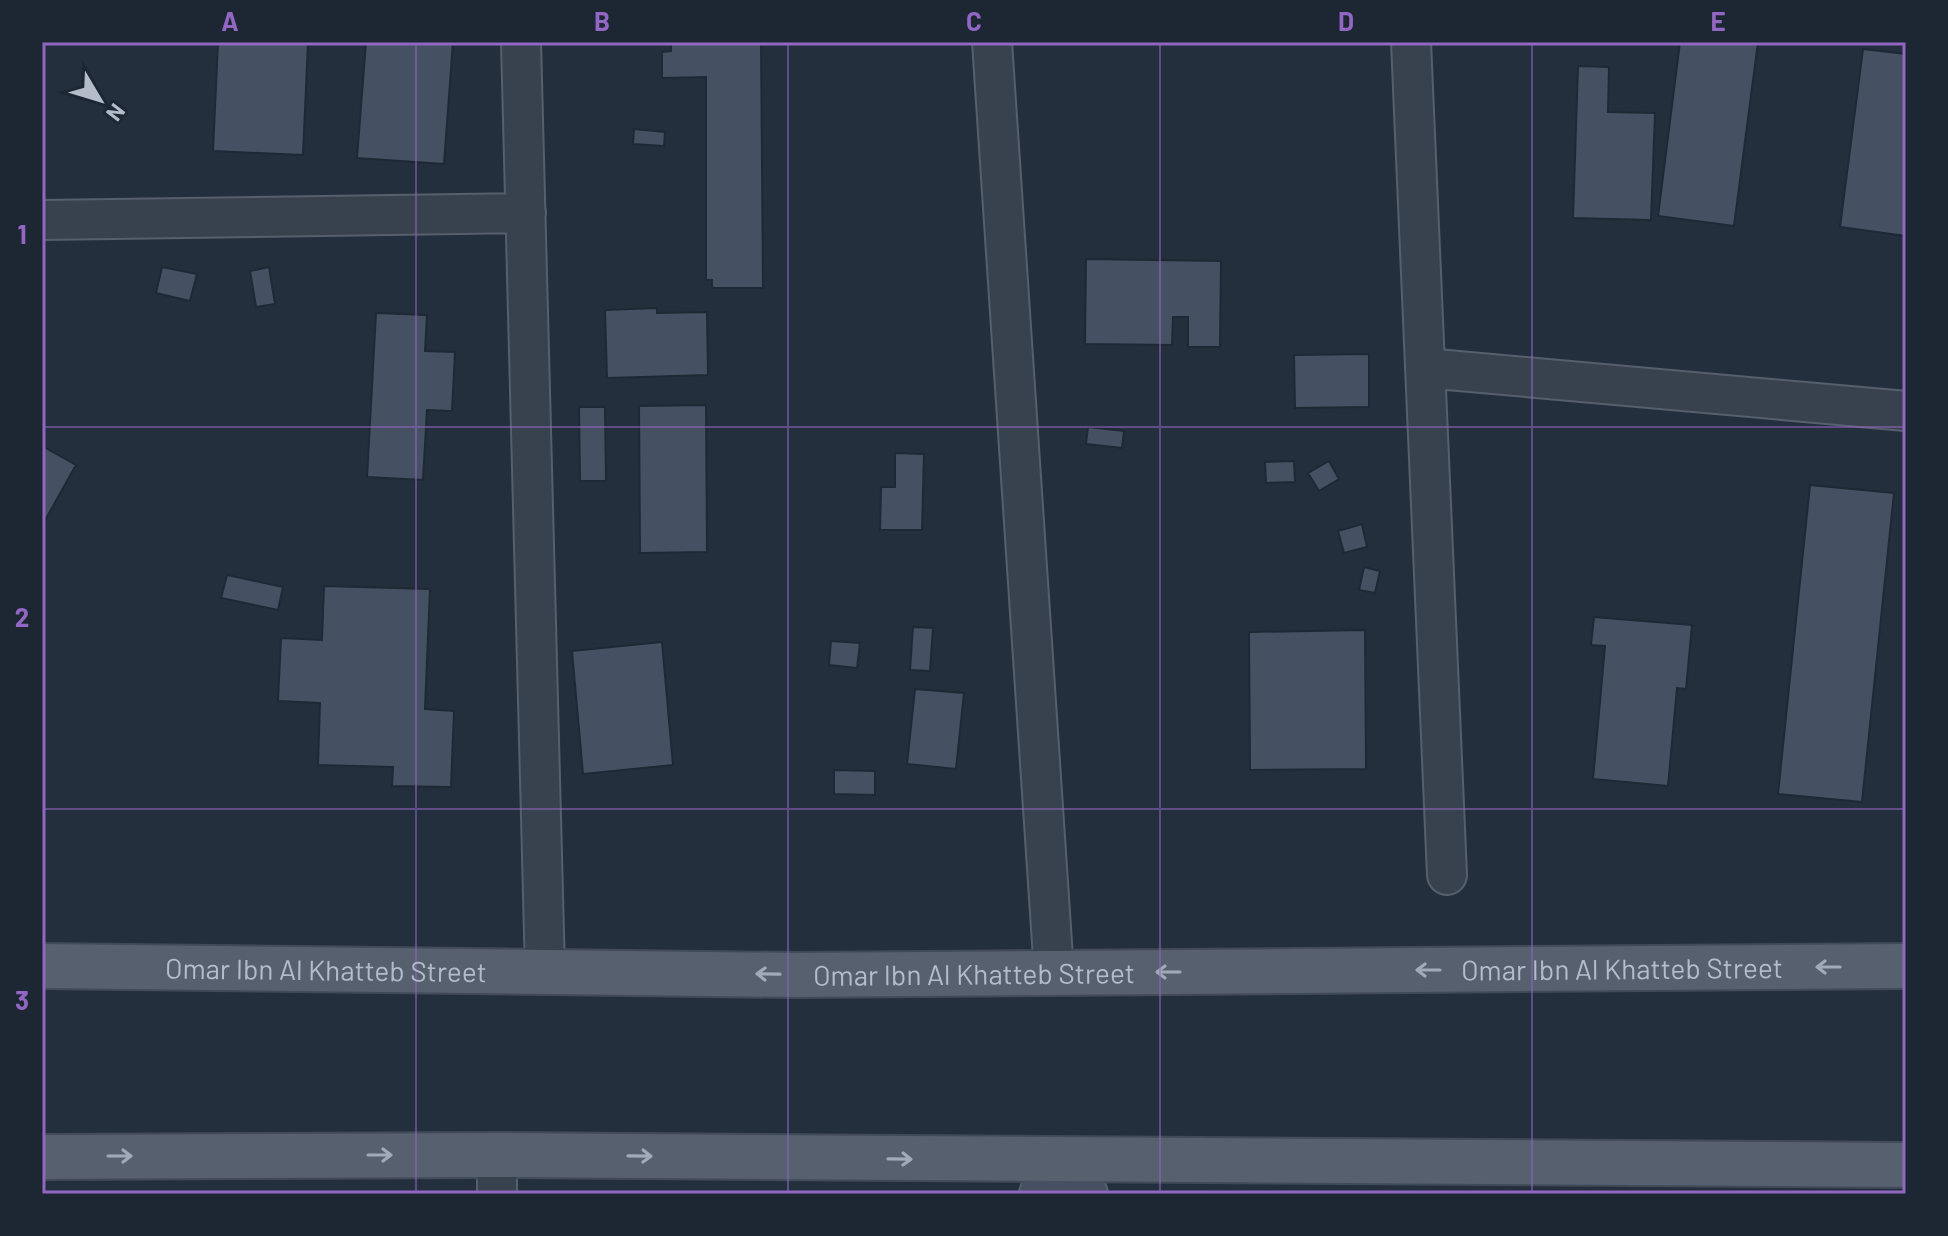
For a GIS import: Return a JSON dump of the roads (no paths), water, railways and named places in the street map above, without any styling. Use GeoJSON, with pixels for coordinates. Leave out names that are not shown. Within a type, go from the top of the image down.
{"type":"FeatureCollection","features":[{"type":"Feature","properties":{"kind":"main road","name":"Omar Ibn Al Khatteb Street"},"geometry":{"type":"LineString","coordinates":[[42,966],[545,972],[1054,973],[1906,966]]}},
{"type":"Feature","properties":{"kind":"main road"},"geometry":{"type":"LineString","coordinates":[[42,1157],[497,1174],[1049,1177],[1906,1165]]}},
{"type":"Feature","properties":{"kind":"street"},"geometry":{"type":"LineString","coordinates":[[521,42],[545,972]]}},
{"type":"Feature","properties":{"kind":"street"},"geometry":{"type":"LineString","coordinates":[[992,42],[1054,973]]}},
{"type":"Feature","properties":{"kind":"street"},"geometry":{"type":"LineString","coordinates":[[1411,42],[1447,875]]}},
{"type":"Feature","properties":{"kind":"street"},"geometry":{"type":"LineString","coordinates":[[42,220],[526,213]]}},
{"type":"Feature","properties":{"kind":"street"},"geometry":{"type":"LineString","coordinates":[[1425,368],[1906,411]]}},
{"type":"Feature","properties":{"kind":"street"},"geometry":{"type":"LineString","coordinates":[[1049,1177],[1085,1194]]}}]}
